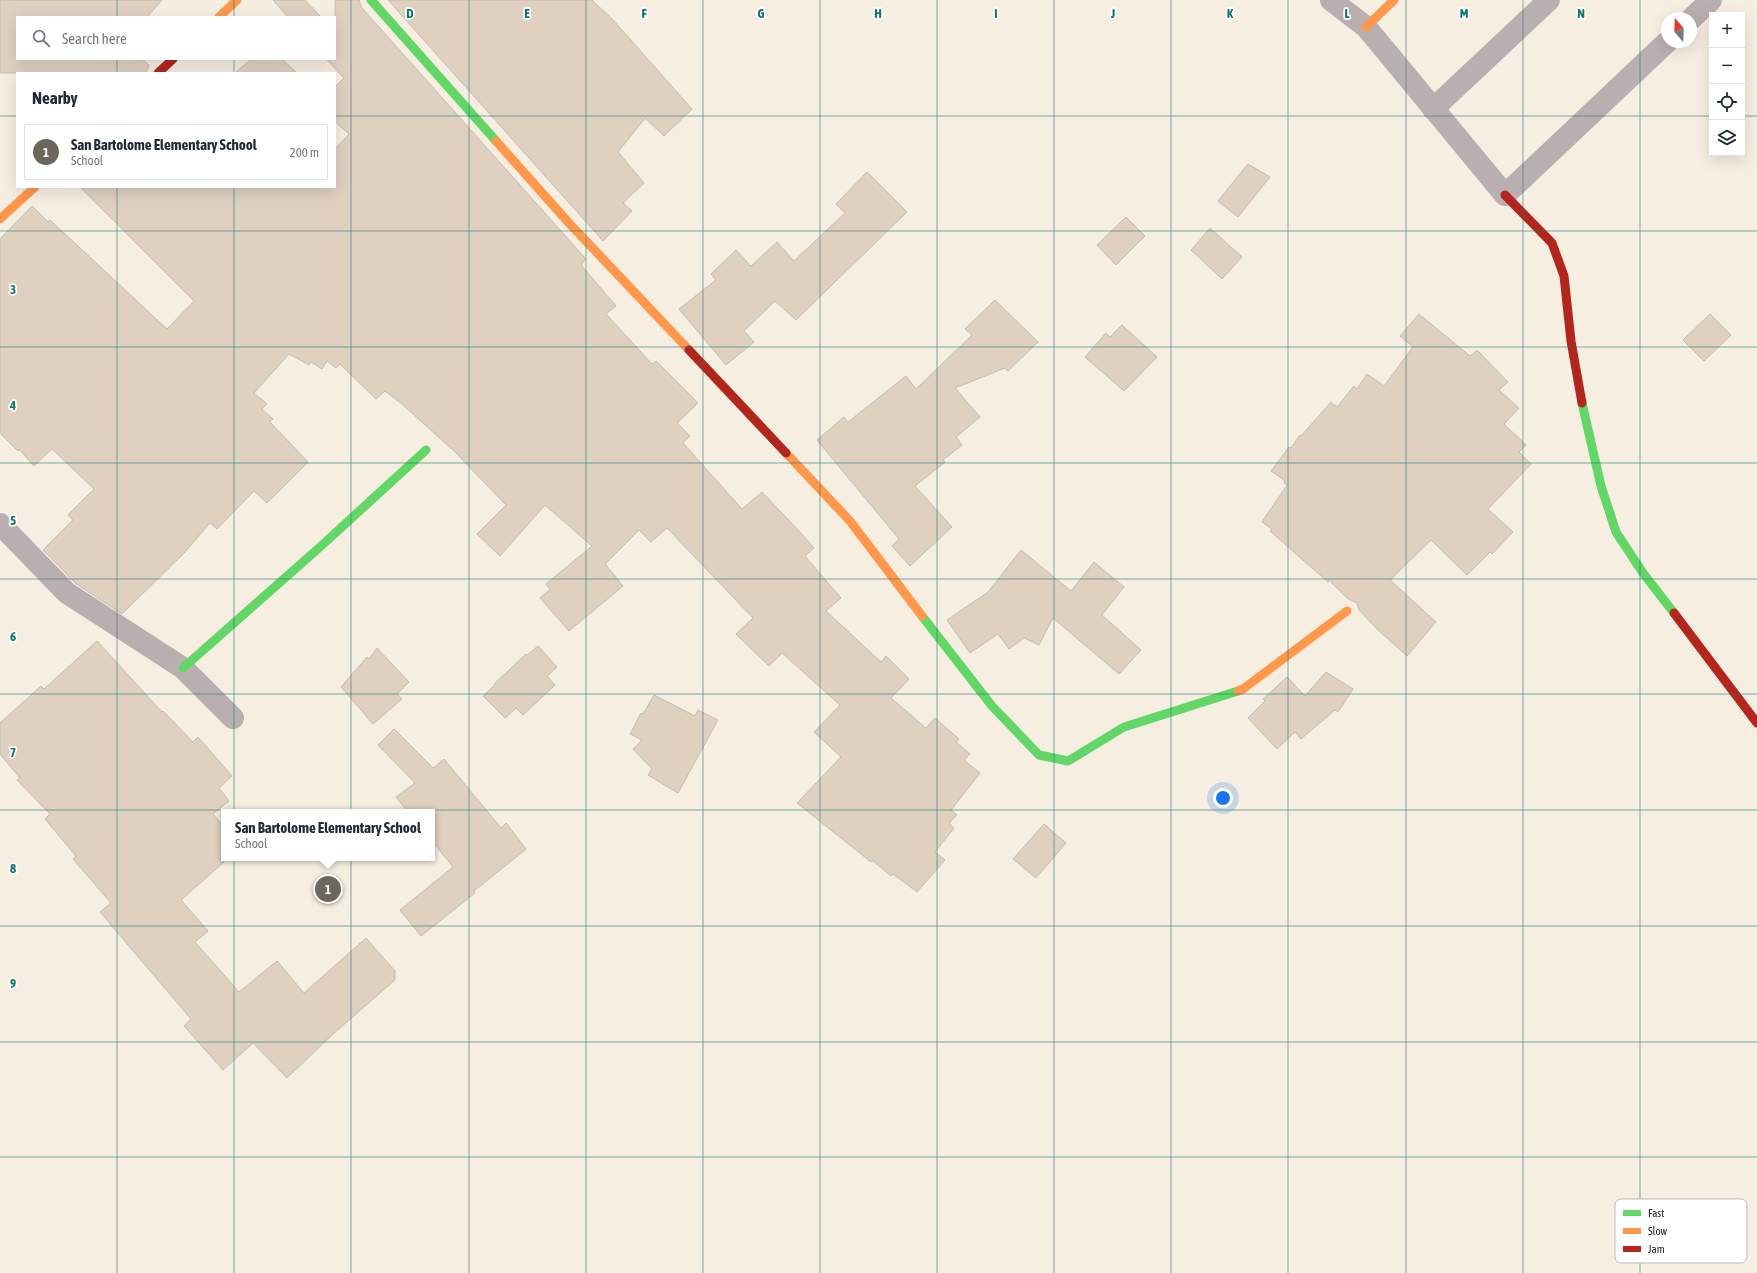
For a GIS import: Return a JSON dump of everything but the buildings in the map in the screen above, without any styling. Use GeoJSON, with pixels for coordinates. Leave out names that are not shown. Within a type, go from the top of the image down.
{"type":"FeatureCollection","features":[{"type":"Feature","properties":{"kind":"street"},"geometry":{"type":"LineString","coordinates":[[220,16],[237,0]]}},
{"type":"Feature","properties":{"kind":"street"},"geometry":{"type":"LineString","coordinates":[[371,0],[568,222],[850,521],[948,651],[992,706],[1039,755],[1068,760],[1124,727],[1242,689],[1347,610]]}},
{"type":"Feature","properties":{"kind":"street"},"geometry":{"type":"LineString","coordinates":[[1331,0],[1366,27],[1505,195],[1552,243],[1564,276],[1571,341],[1585,422],[1601,486],[1616,532],[1643,574],[1757,723]]}},
{"type":"Feature","properties":{"kind":"street"},"geometry":{"type":"LineString","coordinates":[[1366,27],[1394,0]]}},
{"type":"Feature","properties":{"kind":"street"},"geometry":{"type":"LineString","coordinates":[[1433,109],[1549,0]]}},
{"type":"Feature","properties":{"kind":"street"},"geometry":{"type":"LineString","coordinates":[[1697,13],[1711,0]]}},
{"type":"Feature","properties":{"kind":"street"},"geometry":{"type":"LineString","coordinates":[[1505,195],[1661,48]]}},
{"type":"Feature","properties":{"kind":"street"},"geometry":{"type":"LineString","coordinates":[[159,72],[172,60]]}},
{"type":"Feature","properties":{"kind":"street"},"geometry":{"type":"LineString","coordinates":[[0,219],[33,188]]}},
{"type":"Feature","properties":{"kind":"street"},"geometry":{"type":"LineString","coordinates":[[183,668],[320,547],[426,450]]}},
{"type":"Feature","properties":{"kind":"street"},"geometry":{"type":"LineString","coordinates":[[0,524],[68,593],[183,668],[233,718]]}},
{"type":"Feature","properties":{"kind":"traffic: fast"},"geometry":{"type":"LineString","coordinates":[[371,0],[496,141]]}},
{"type":"Feature","properties":{"kind":"traffic: fast"},"geometry":{"type":"LineString","coordinates":[[1582,403],[1601,486],[1616,532],[1643,573],[1674,613]]}},
{"type":"Feature","properties":{"kind":"traffic: fast"},"geometry":{"type":"LineString","coordinates":[[183,668],[320,547],[426,450]]}},
{"type":"Feature","properties":{"kind":"traffic: fast"},"geometry":{"type":"LineString","coordinates":[[922,616],[992,706],[1039,755],[1068,761],[1124,727],[1238,691]]}},
{"type":"Feature","properties":{"kind":"traffic: slow"},"geometry":{"type":"LineString","coordinates":[[220,16],[237,0]]}},
{"type":"Feature","properties":{"kind":"traffic: slow"},"geometry":{"type":"LineString","coordinates":[[1366,27],[1394,0]]}},
{"type":"Feature","properties":{"kind":"traffic: slow"},"geometry":{"type":"LineString","coordinates":[[496,141],[568,222],[689,350]]}},
{"type":"Feature","properties":{"kind":"traffic: slow"},"geometry":{"type":"LineString","coordinates":[[0,219],[34,188]]}},
{"type":"Feature","properties":{"kind":"traffic: slow"},"geometry":{"type":"LineString","coordinates":[[786,453],[850,521],[922,616]]}},
{"type":"Feature","properties":{"kind":"traffic: slow"},"geometry":{"type":"LineString","coordinates":[[1238,691],[1243,689],[1347,611]]}},
{"type":"Feature","properties":{"kind":"traffic: jam"},"geometry":{"type":"LineString","coordinates":[[159,72],[172,60]]}},
{"type":"Feature","properties":{"kind":"traffic: jam"},"geometry":{"type":"LineString","coordinates":[[1505,195],[1552,243],[1564,276],[1571,341],[1582,403]]}},
{"type":"Feature","properties":{"kind":"traffic: jam"},"geometry":{"type":"LineString","coordinates":[[689,350],[786,453]]}},
{"type":"Feature","properties":{"kind":"traffic: jam"},"geometry":{"type":"LineString","coordinates":[[1674,613],[1757,723]]}},
{"type":"Feature","properties":{"kind":"place","name":"San Bartolome Elementary School"},"geometry":{"type":"Point","coordinates":[328,889]}}]}
